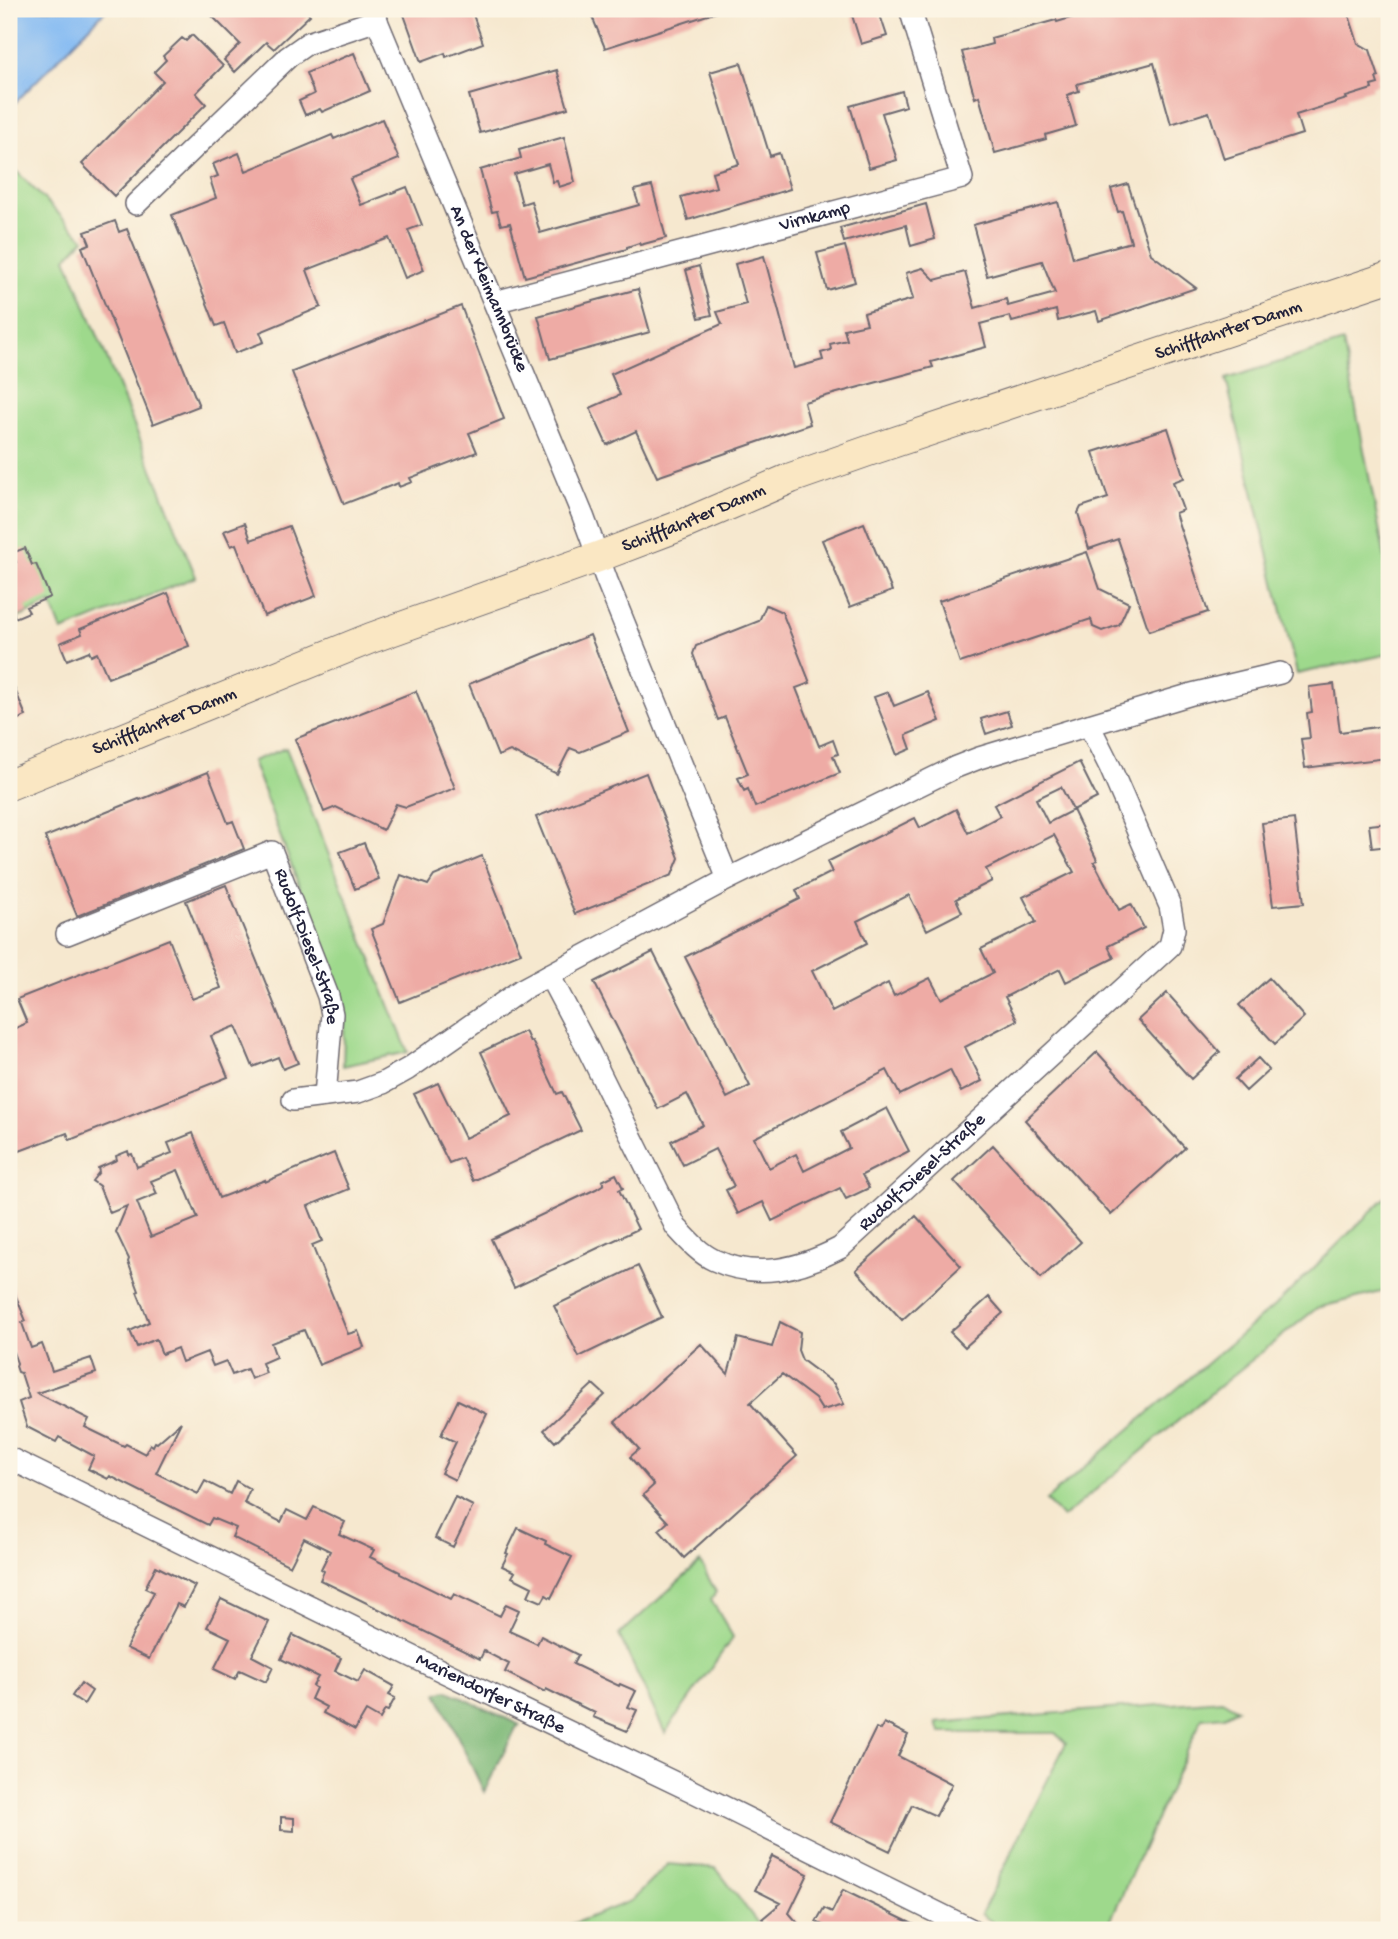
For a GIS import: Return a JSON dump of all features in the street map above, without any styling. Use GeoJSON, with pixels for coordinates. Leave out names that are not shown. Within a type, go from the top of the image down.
{"type":"FeatureCollection","features":[{"type":"Feature","properties":{"kind":"main road","name":"Schifffahrter Damm"},"geometry":{"type":"LineString","coordinates":[[9,785],[371,638],[682,525],[791,478],[1389,277]]}},
{"type":"Feature","properties":{"kind":"street","name":"Virnkamp"},"geometry":{"type":"LineString","coordinates":[[495,302],[962,178],[910,9]]}},
{"type":"Feature","properties":{"kind":"street","name":"An der Kleimannbrücke"},"geometry":{"type":"LineString","coordinates":[[136,204],[288,57],[308,43],[374,14],[598,557]]}},
{"type":"Feature","properties":{"kind":"street"},"geometry":{"type":"LineString","coordinates":[[598,557],[728,879]]}},
{"type":"Feature","properties":{"kind":"street"},"geometry":{"type":"LineString","coordinates":[[293,1100],[358,1092],[383,1083],[408,1069],[522,990],[549,975],[728,879],[956,767],[1192,694],[1280,673]]}},
{"type":"Feature","properties":{"kind":"street","name":"Rudolf-Diesel-Straße"},"geometry":{"type":"LineString","coordinates":[[549,975],[676,1227],[692,1245],[713,1259],[751,1271],[771,1271],[815,1261],[840,1248],[1170,946],[1174,929],[1170,906],[1089,725]]}},
{"type":"Feature","properties":{"kind":"street","name":"Rudolf-Diesel-Straße"},"geometry":{"type":"LineString","coordinates":[[67,934],[272,852],[328,996],[332,1014],[325,1096]]}},
{"type":"Feature","properties":{"kind":"street","name":"Mariendorfer Straße"},"geometry":{"type":"LineString","coordinates":[[9,1458],[972,1930]]}},
{"type":"Feature","properties":{"kind":"green space"},"geometry":{"type":"Polygon","coordinates":[[[9,164],[84,239],[66,258],[196,577],[62,631],[51,603],[9,622],[9,164]]]}},
{"type":"Feature","properties":{"kind":"green space"},"geometry":{"type":"Polygon","coordinates":[[[1343,342],[1389,579],[1389,654],[1297,674],[1226,379],[1343,342]]]}},
{"type":"Feature","properties":{"kind":"green space"},"geometry":{"type":"Polygon","coordinates":[[[286,748],[408,1052],[343,1066],[345,1008],[252,761],[286,748]]]}},
{"type":"Feature","properties":{"kind":"green space"},"geometry":{"type":"Polygon","coordinates":[[[1389,1194],[1389,1290],[1317,1308],[1062,1518],[1046,1500],[1280,1301],[1389,1194]]]}},
{"type":"Feature","properties":{"kind":"green space"},"geometry":{"type":"Polygon","coordinates":[[[700,1562],[716,1592],[711,1599],[733,1637],[665,1733],[619,1635],[700,1562]]]}},
{"type":"Feature","properties":{"kind":"green space"},"geometry":{"type":"Polygon","coordinates":[[[446,1690],[520,1725],[516,1728],[484,1792],[437,1693],[446,1690]]]}},
{"type":"Feature","properties":{"kind":"green space"},"geometry":{"type":"Polygon","coordinates":[[[1222,1700],[1237,1709],[1224,1716],[1202,1718],[1106,1930],[1003,1930],[981,1914],[1066,1743],[1055,1733],[941,1733],[936,1723],[1222,1700]]]}},
{"type":"Feature","properties":{"kind":"green space"},"geometry":{"type":"Polygon","coordinates":[[[668,1864],[716,1868],[763,1930],[557,1930],[631,1901],[668,1864]]]}},
{"type":"Feature","properties":{"kind":"water"},"geometry":{"type":"Polygon","coordinates":[[[9,9],[107,9],[9,109],[9,9]]]}},
{"type":"Feature","properties":{"kind":"building"},"geometry":{"type":"Polygon","coordinates":[[[219,9],[304,9],[310,15],[274,49],[266,42],[235,72],[224,60],[240,44],[212,16],[219,9]]]}},
{"type":"Feature","properties":{"kind":"building"},"geometry":{"type":"Polygon","coordinates":[[[402,9],[471,9],[483,43],[446,57],[445,53],[421,62],[402,9]]]}},
{"type":"Feature","properties":{"kind":"building"},"geometry":{"type":"Polygon","coordinates":[[[589,9],[717,9],[717,12],[605,48],[589,9]]]}},
{"type":"Feature","properties":{"kind":"building"},"geometry":{"type":"Polygon","coordinates":[[[850,9],[878,9],[887,36],[861,44],[850,9]]]}},
{"type":"Feature","properties":{"kind":"building"},"geometry":{"type":"Polygon","coordinates":[[[1103,9],[1347,9],[1358,43],[1370,50],[1379,77],[1376,78],[1378,84],[1371,86],[1372,89],[1346,97],[1347,99],[1296,115],[1302,134],[1224,159],[1209,112],[1171,124],[1154,63],[1077,84],[1079,91],[1067,95],[1076,126],[1045,135],[1046,139],[995,153],[979,96],[975,98],[962,52],[992,44],[991,38],[1103,9]]]}},
{"type":"Feature","properties":{"kind":"building"},"geometry":{"type":"Polygon","coordinates":[[[192,35],[223,66],[196,93],[206,104],[114,196],[82,164],[163,81],[154,72],[166,60],[163,56],[182,38],[186,41],[192,35]]]}},
{"type":"Feature","properties":{"kind":"building"},"geometry":{"type":"Polygon","coordinates":[[[354,53],[370,91],[322,112],[320,109],[305,115],[299,101],[314,94],[306,73],[354,53]]]}},
{"type":"Feature","properties":{"kind":"building"},"geometry":{"type":"Polygon","coordinates":[[[741,63],[770,156],[779,153],[790,189],[688,220],[681,197],[716,187],[712,172],[739,164],[710,72],[741,63]]]}},
{"type":"Feature","properties":{"kind":"building"},"geometry":{"type":"Polygon","coordinates":[[[557,70],[568,108],[480,133],[469,95],[557,70]]]}},
{"type":"Feature","properties":{"kind":"building"},"geometry":{"type":"Polygon","coordinates":[[[902,91],[906,106],[882,113],[897,160],[869,168],[850,106],[902,91]]]}},
{"type":"Feature","properties":{"kind":"building"},"geometry":{"type":"Polygon","coordinates":[[[382,119],[399,159],[350,179],[361,205],[407,187],[422,225],[408,230],[424,270],[405,278],[389,238],[307,270],[321,307],[260,332],[264,342],[235,353],[224,323],[216,326],[172,215],[216,198],[210,179],[218,176],[213,164],[239,153],[246,171],[332,135],[334,139],[382,119]]]}},
{"type":"Feature","properties":{"kind":"building"},"geometry":{"type":"Polygon","coordinates":[[[564,137],[575,182],[559,187],[557,181],[553,182],[548,164],[514,174],[522,204],[531,201],[540,233],[639,205],[634,190],[652,186],[666,238],[640,245],[639,243],[627,249],[525,277],[510,223],[501,225],[497,211],[492,212],[480,170],[521,158],[519,150],[564,137]]]}},
{"type":"Feature","properties":{"kind":"building"},"geometry":{"type":"Polygon","coordinates":[[[1128,184],[1151,254],[1196,288],[1099,321],[1096,311],[1058,321],[1056,310],[1012,322],[1010,316],[980,324],[986,347],[931,362],[933,367],[804,402],[810,424],[657,477],[636,431],[607,445],[590,408],[620,395],[611,374],[722,324],[717,312],[746,304],[735,264],[764,256],[794,368],[823,360],[821,353],[831,350],[830,344],[847,340],[844,329],[867,324],[864,313],[913,299],[906,273],[923,268],[935,280],[965,272],[975,308],[1006,299],[1008,306],[1055,293],[1042,261],[987,276],[973,225],[1058,202],[1073,258],[1131,242],[1122,211],[1118,212],[1111,189],[1128,184]]]}},
{"type":"Feature","properties":{"kind":"building"},"geometry":{"type":"Polygon","coordinates":[[[926,204],[935,239],[911,246],[906,225],[844,242],[840,228],[926,204]]]}},
{"type":"Feature","properties":{"kind":"building"},"geometry":{"type":"Polygon","coordinates":[[[115,221],[119,232],[127,229],[199,406],[153,424],[82,247],[90,244],[85,232],[115,221]]]}},
{"type":"Feature","properties":{"kind":"building"},"geometry":{"type":"Polygon","coordinates":[[[845,246],[855,282],[827,290],[817,253],[845,246]]]}},
{"type":"Feature","properties":{"kind":"building"},"geometry":{"type":"Polygon","coordinates":[[[699,266],[712,315],[699,318],[686,270],[699,266]]]}},
{"type":"Feature","properties":{"kind":"building"},"geometry":{"type":"Polygon","coordinates":[[[638,289],[650,332],[550,359],[538,316],[638,289]]]}},
{"type":"Feature","properties":{"kind":"building"},"geometry":{"type":"Polygon","coordinates":[[[461,306],[504,419],[469,433],[477,452],[410,478],[412,482],[399,487],[398,483],[344,504],[292,372],[461,306]]]}},
{"type":"Feature","properties":{"kind":"building"},"geometry":{"type":"Polygon","coordinates":[[[1168,428],[1184,478],[1173,482],[1183,510],[1175,513],[1208,612],[1149,631],[1118,539],[1089,549],[1078,513],[1081,507],[1108,498],[1093,452],[1168,428]]]}},
{"type":"Feature","properties":{"kind":"building"},"geometry":{"type":"Polygon","coordinates":[[[245,523],[251,540],[289,526],[316,596],[264,616],[236,544],[231,546],[224,531],[245,523]]]}},
{"type":"Feature","properties":{"kind":"building"},"geometry":{"type":"Polygon","coordinates":[[[864,523],[892,591],[850,607],[822,540],[864,523]]]}},
{"type":"Feature","properties":{"kind":"building"},"geometry":{"type":"Polygon","coordinates":[[[25,548],[32,565],[36,564],[50,597],[26,607],[29,612],[15,618],[13,611],[9,612],[9,565],[16,562],[12,553],[25,548]]]}},
{"type":"Feature","properties":{"kind":"building"},"geometry":{"type":"Polygon","coordinates":[[[1087,552],[1100,589],[1129,603],[1119,625],[1102,631],[1093,627],[1091,619],[960,663],[939,601],[1087,552]]]}},
{"type":"Feature","properties":{"kind":"building"},"geometry":{"type":"Polygon","coordinates":[[[168,593],[189,646],[108,678],[97,653],[91,656],[89,651],[67,660],[60,643],[82,634],[80,629],[168,593]]]}},
{"type":"Feature","properties":{"kind":"building"},"geometry":{"type":"Polygon","coordinates":[[[766,605],[782,612],[810,683],[796,688],[819,746],[833,740],[838,754],[833,756],[840,773],[755,807],[748,789],[744,791],[738,778],[748,774],[725,717],[718,720],[693,654],[696,646],[759,621],[766,605]]]}},
{"type":"Feature","properties":{"kind":"building"},"geometry":{"type":"Polygon","coordinates":[[[590,635],[629,732],[580,752],[570,748],[557,774],[510,751],[498,756],[469,684],[590,635]]]}},
{"type":"Feature","properties":{"kind":"building"},"geometry":{"type":"Polygon","coordinates":[[[9,675],[26,716],[9,723],[9,675]]]}},
{"type":"Feature","properties":{"kind":"building"},"geometry":{"type":"Polygon","coordinates":[[[1334,684],[1340,732],[1384,726],[1388,758],[1305,768],[1301,739],[1310,738],[1307,713],[1312,712],[1309,687],[1334,684]]]}},
{"type":"Feature","properties":{"kind":"building"},"geometry":{"type":"Polygon","coordinates":[[[416,691],[455,788],[406,807],[396,804],[383,830],[336,807],[324,812],[295,739],[416,691]]]}},
{"type":"Feature","properties":{"kind":"building"},"geometry":{"type":"Polygon","coordinates":[[[888,692],[894,706],[928,692],[940,721],[906,735],[911,749],[897,755],[874,697],[888,692]]]}},
{"type":"Feature","properties":{"kind":"building"},"geometry":{"type":"Polygon","coordinates":[[[1007,711],[1012,725],[986,734],[981,719],[1007,711]]]}},
{"type":"Feature","properties":{"kind":"building"},"geometry":{"type":"Polygon","coordinates":[[[1079,762],[1097,798],[1073,810],[1097,860],[1094,862],[1119,910],[1131,904],[1144,928],[1108,946],[1114,958],[1066,982],[1060,969],[1005,997],[1017,1020],[965,1047],[982,1081],[961,1092],[950,1070],[900,1095],[887,1070],[754,1138],[769,1168],[796,1154],[804,1171],[849,1148],[841,1132],[887,1108],[909,1151],[862,1175],[869,1188],[846,1199],[840,1188],[772,1221],[763,1202],[738,1214],[726,1190],[734,1186],[715,1149],[683,1165],[671,1141],[703,1125],[687,1094],[658,1109],[594,982],[653,952],[727,1098],[750,1086],[685,957],[800,899],[796,890],[832,872],[827,862],[915,818],[920,828],[956,809],[968,833],[1000,816],[994,805],[1079,762]],[[1061,787],[1036,799],[1048,823],[1073,810],[1061,787]],[[1054,835],[986,869],[992,881],[956,899],[962,912],[927,930],[909,895],[857,921],[867,943],[812,971],[832,1012],[888,983],[894,996],[930,978],[941,999],[993,973],[981,949],[1036,922],[1023,897],[1074,872],[1054,835]]]}},
{"type":"Feature","properties":{"kind":"building"},"geometry":{"type":"Polygon","coordinates":[[[208,772],[228,823],[233,821],[244,849],[77,916],[45,837],[208,772]]]}},
{"type":"Feature","properties":{"kind":"building"},"geometry":{"type":"Polygon","coordinates":[[[646,773],[679,858],[672,875],[575,914],[536,817],[646,773]]]}},
{"type":"Feature","properties":{"kind":"building"},"geometry":{"type":"Polygon","coordinates":[[[1294,819],[1304,903],[1273,906],[1262,823],[1294,819]]]}},
{"type":"Feature","properties":{"kind":"building"},"geometry":{"type":"Polygon","coordinates":[[[1389,823],[1389,846],[1372,848],[1369,825],[1389,823]]]}},
{"type":"Feature","properties":{"kind":"building"},"geometry":{"type":"Polygon","coordinates":[[[364,843],[379,879],[355,889],[340,852],[364,843]]]}},
{"type":"Feature","properties":{"kind":"building"},"geometry":{"type":"Polygon","coordinates":[[[482,856],[521,953],[400,1002],[371,929],[383,924],[401,875],[428,885],[434,876],[482,856]]]}},
{"type":"Feature","properties":{"kind":"building"},"geometry":{"type":"Polygon","coordinates":[[[226,885],[298,1063],[283,1069],[278,1057],[253,1067],[236,1026],[211,1036],[228,1077],[70,1140],[67,1133],[9,1155],[9,1031],[27,1023],[17,999],[169,939],[192,999],[221,988],[186,901],[226,885]]]}},
{"type":"Feature","properties":{"kind":"building"},"geometry":{"type":"Polygon","coordinates":[[[1269,978],[1304,1017],[1275,1044],[1239,1005],[1269,978]]]}},
{"type":"Feature","properties":{"kind":"building"},"geometry":{"type":"Polygon","coordinates":[[[1167,993],[1220,1052],[1191,1079],[1138,1020],[1167,993]]]}},
{"type":"Feature","properties":{"kind":"building"},"geometry":{"type":"Polygon","coordinates":[[[525,1031],[557,1094],[562,1092],[581,1130],[473,1181],[462,1158],[449,1163],[414,1094],[438,1083],[465,1138],[511,1116],[481,1052],[525,1031]]]}},
{"type":"Feature","properties":{"kind":"building"},"geometry":{"type":"Polygon","coordinates":[[[1097,1052],[1185,1148],[1111,1215],[1025,1120],[1097,1052]]]}},
{"type":"Feature","properties":{"kind":"building"},"geometry":{"type":"Polygon","coordinates":[[[1258,1058],[1269,1070],[1246,1091],[1235,1079],[1258,1058]]]}},
{"type":"Feature","properties":{"kind":"building"},"geometry":{"type":"Polygon","coordinates":[[[193,1133],[219,1198],[334,1153],[349,1189],[308,1206],[322,1241],[312,1245],[348,1334],[358,1331],[364,1347],[319,1365],[304,1330],[271,1343],[276,1357],[262,1363],[266,1373],[251,1379],[247,1369],[232,1375],[226,1361],[213,1366],[207,1352],[182,1362],[177,1348],[162,1354],[156,1339],[137,1347],[130,1331],[149,1322],[137,1292],[139,1291],[129,1259],[116,1232],[127,1206],[110,1213],[99,1186],[92,1181],[99,1172],[98,1168],[117,1160],[116,1156],[128,1151],[137,1167],[172,1153],[168,1143],[193,1133]],[[178,1170],[151,1181],[157,1194],[137,1202],[151,1237],[198,1218],[178,1170]]]}},
{"type":"Feature","properties":{"kind":"building"},"geometry":{"type":"Polygon","coordinates":[[[993,1145],[1081,1242],[1041,1278],[954,1181],[993,1145]]]}},
{"type":"Feature","properties":{"kind":"building"},"geometry":{"type":"Polygon","coordinates":[[[616,1174],[623,1188],[619,1190],[638,1229],[514,1288],[491,1239],[596,1189],[604,1184],[602,1181],[616,1174]]]}},
{"type":"Feature","properties":{"kind":"building"},"geometry":{"type":"Polygon","coordinates":[[[916,1216],[961,1266],[902,1320],[856,1270],[916,1216]]]}},
{"type":"Feature","properties":{"kind":"building"},"geometry":{"type":"Polygon","coordinates":[[[638,1266],[662,1317],[579,1357],[554,1306],[638,1266]]]}},
{"type":"Feature","properties":{"kind":"building"},"geometry":{"type":"Polygon","coordinates":[[[9,1279],[26,1321],[22,1323],[31,1348],[42,1344],[52,1371],[91,1358],[96,1373],[37,1393],[89,1419],[85,1427],[145,1454],[150,1444],[153,1446],[181,1422],[156,1473],[198,1494],[205,1481],[230,1494],[236,1481],[250,1489],[244,1503],[281,1522],[287,1510],[307,1520],[314,1507],[345,1522],[339,1534],[374,1550],[370,1557],[400,1574],[451,1599],[454,1594],[500,1616],[506,1604],[519,1610],[509,1631],[537,1644],[541,1636],[578,1655],[573,1664],[619,1686],[620,1684],[636,1691],[628,1707],[637,1710],[627,1731],[593,1717],[595,1713],[546,1689],[545,1692],[505,1672],[509,1664],[484,1651],[480,1659],[320,1580],[324,1571],[321,1569],[330,1551],[304,1538],[290,1566],[232,1537],[236,1528],[212,1518],[208,1525],[110,1476],[108,1479],[88,1469],[94,1456],[59,1437],[56,1442],[27,1427],[19,1402],[29,1398],[9,1341],[9,1279]]]}},
{"type":"Feature","properties":{"kind":"building"},"geometry":{"type":"Polygon","coordinates":[[[989,1297],[1003,1313],[965,1347],[950,1332],[989,1297]]]}},
{"type":"Feature","properties":{"kind":"building"},"geometry":{"type":"Polygon","coordinates":[[[780,1322],[800,1332],[798,1350],[802,1360],[834,1384],[844,1404],[822,1410],[815,1399],[782,1374],[750,1403],[797,1456],[684,1558],[659,1530],[668,1522],[643,1495],[654,1485],[630,1457],[639,1449],[615,1422],[701,1344],[728,1374],[738,1338],[772,1347],[780,1322]]]}},
{"type":"Feature","properties":{"kind":"building"},"geometry":{"type":"Polygon","coordinates":[[[593,1384],[605,1395],[555,1442],[544,1430],[593,1384]]]}},
{"type":"Feature","properties":{"kind":"building"},"geometry":{"type":"Polygon","coordinates":[[[458,1400],[487,1414],[455,1480],[441,1473],[456,1442],[441,1435],[458,1400]]]}},
{"type":"Feature","properties":{"kind":"building"},"geometry":{"type":"Polygon","coordinates":[[[455,1497],[473,1506],[453,1547],[435,1538],[455,1497]]]}},
{"type":"Feature","properties":{"kind":"building"},"geometry":{"type":"Polygon","coordinates":[[[518,1528],[572,1557],[551,1598],[546,1595],[542,1602],[528,1596],[532,1587],[512,1577],[515,1572],[502,1566],[518,1528]]]}},
{"type":"Feature","properties":{"kind":"building"},"geometry":{"type":"Polygon","coordinates":[[[156,1566],[195,1586],[184,1607],[177,1604],[149,1659],[126,1648],[154,1592],[145,1588],[156,1566]]]}},
{"type":"Feature","properties":{"kind":"building"},"geometry":{"type":"Polygon","coordinates":[[[221,1599],[269,1622],[252,1656],[273,1667],[266,1682],[240,1670],[235,1679],[214,1669],[230,1638],[207,1627],[221,1599]]]}},
{"type":"Feature","properties":{"kind":"building"},"geometry":{"type":"Polygon","coordinates":[[[293,1635],[341,1658],[335,1671],[358,1682],[365,1670],[394,1686],[389,1695],[395,1698],[388,1711],[385,1710],[380,1719],[366,1711],[355,1730],[323,1713],[326,1707],[311,1699],[318,1677],[281,1659],[293,1635]]]}},
{"type":"Feature","properties":{"kind":"building"},"geometry":{"type":"Polygon","coordinates":[[[81,1683],[92,1691],[84,1704],[72,1696],[81,1683]]]}},
{"type":"Feature","properties":{"kind":"building"},"geometry":{"type":"Polygon","coordinates":[[[884,1723],[908,1735],[898,1756],[952,1784],[936,1816],[912,1805],[890,1851],[830,1822],[876,1728],[880,1730],[884,1723]]]}},
{"type":"Feature","properties":{"kind":"building"},"geometry":{"type":"Polygon","coordinates":[[[281,1817],[294,1818],[294,1831],[281,1830],[281,1817]]]}},
{"type":"Feature","properties":{"kind":"building"},"geometry":{"type":"Polygon","coordinates":[[[772,1856],[808,1874],[789,1913],[804,1930],[771,1930],[762,1919],[781,1903],[755,1890],[772,1856]]]}},
{"type":"Feature","properties":{"kind":"building"},"geometry":{"type":"Polygon","coordinates":[[[843,1890],[925,1930],[833,1930],[816,1922],[824,1908],[832,1912],[843,1890]]]}}]}
